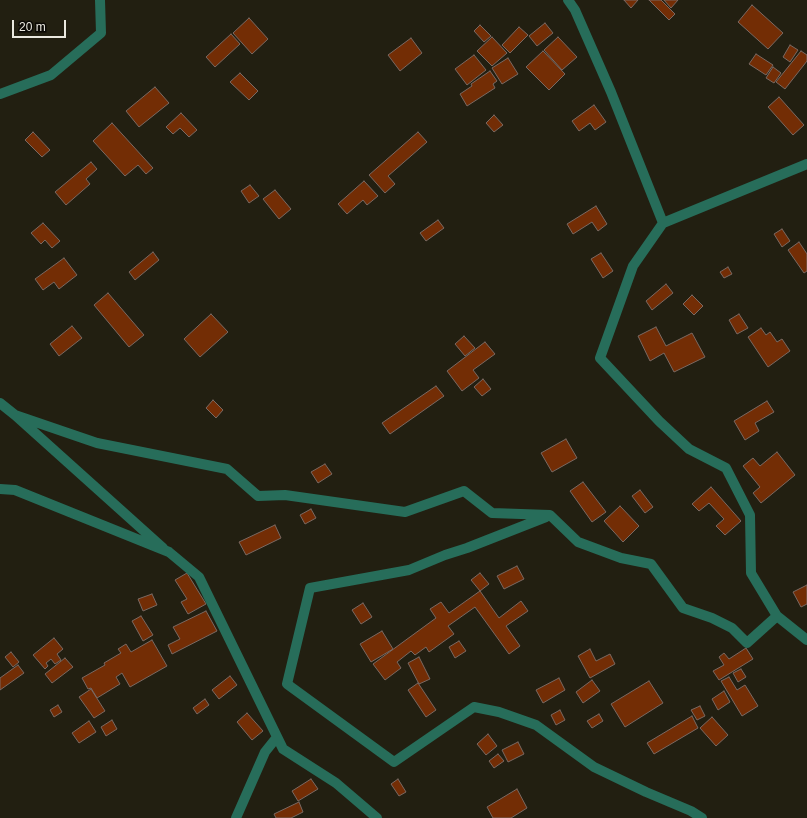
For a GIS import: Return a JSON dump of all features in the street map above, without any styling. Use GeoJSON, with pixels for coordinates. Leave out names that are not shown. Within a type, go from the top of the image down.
{"type":"FeatureCollection","features":[{"type":"Feature","properties":{"kind":"street"},"geometry":{"type":"LineString","coordinates":[[0,94],[51,75],[101,33],[100,0]]}},
{"type":"Feature","properties":{"kind":"street"},"geometry":{"type":"LineString","coordinates":[[568,0],[574,10],[611,92],[663,224]]}},
{"type":"Feature","properties":{"kind":"street"},"geometry":{"type":"LineString","coordinates":[[807,164],[663,224],[633,266],[600,358],[689,449],[726,468],[750,515],[751,573],[777,616],[807,640]]}},
{"type":"Feature","properties":{"kind":"street"},"geometry":{"type":"LineString","coordinates":[[0,403],[15,414],[199,577],[283,749],[336,783],[377,818]]}},
{"type":"Feature","properties":{"kind":"street"},"geometry":{"type":"LineString","coordinates":[[15,414],[97,443],[227,468],[258,496],[285,495],[405,512],[464,491],[492,513],[550,516],[578,542],[621,558],[651,564],[683,608],[712,618],[732,628],[747,643],[777,616]]}},
{"type":"Feature","properties":{"kind":"street"},"geometry":{"type":"LineString","coordinates":[[0,488],[15,490],[169,552]]}},
{"type":"Feature","properties":{"kind":"street"},"geometry":{"type":"LineString","coordinates":[[550,516],[409,570],[310,588],[287,684],[394,762],[474,707],[480,708],[499,712],[536,725],[594,767],[646,792],[691,811],[702,818]]}},
{"type":"Feature","properties":{"kind":"street"},"geometry":{"type":"LineString","coordinates":[[236,818],[265,752],[277,737]]}},
{"type":"Feature","properties":{"kind":"building"},"geometry":{"type":"Polygon","coordinates":[[[624,0],[638,0],[631,8],[624,0]]]}},
{"type":"Feature","properties":{"kind":"building"},"geometry":{"type":"Polygon","coordinates":[[[649,0],[661,0],[675,14],[669,20],[649,0]]]}},
{"type":"Feature","properties":{"kind":"building"},"geometry":{"type":"Polygon","coordinates":[[[664,0],[678,0],[671,8],[664,0]]]}},
{"type":"Feature","properties":{"kind":"building"},"geometry":{"type":"Polygon","coordinates":[[[752,5],[783,33],[768,49],[738,22],[752,5]]]}},
{"type":"Feature","properties":{"kind":"building"},"geometry":{"type":"Polygon","coordinates":[[[249,18],[268,39],[252,54],[233,33],[249,18]]]}},
{"type":"Feature","properties":{"kind":"building"},"geometry":{"type":"Polygon","coordinates":[[[545,23],[553,33],[537,46],[529,36],[545,23]]]}},
{"type":"Feature","properties":{"kind":"building"},"geometry":{"type":"Polygon","coordinates":[[[480,25],[491,36],[484,42],[474,31],[480,25]]]}},
{"type":"Feature","properties":{"kind":"building"},"geometry":{"type":"Polygon","coordinates":[[[519,27],[528,35],[510,53],[502,45],[519,27]]]}},
{"type":"Feature","properties":{"kind":"building"},"geometry":{"type":"Polygon","coordinates":[[[231,34],[240,44],[215,67],[206,57],[231,34]]]}},
{"type":"Feature","properties":{"kind":"building"},"geometry":{"type":"Polygon","coordinates":[[[492,37],[507,53],[492,66],[477,51],[492,37]]]}},
{"type":"Feature","properties":{"kind":"building"},"geometry":{"type":"Polygon","coordinates":[[[558,37],[577,57],[562,70],[544,50],[558,37]]]}},
{"type":"Feature","properties":{"kind":"building"},"geometry":{"type":"Polygon","coordinates":[[[411,38],[422,53],[400,71],[388,55],[411,38]]]}},
{"type":"Feature","properties":{"kind":"building"},"geometry":{"type":"Polygon","coordinates":[[[790,45],[798,50],[790,62],[783,57],[790,45]]]}},
{"type":"Feature","properties":{"kind":"building"},"geometry":{"type":"Polygon","coordinates":[[[543,51],[565,74],[549,90],[526,67],[543,51]]]}},
{"type":"Feature","properties":{"kind":"building"},"geometry":{"type":"Polygon","coordinates":[[[801,51],[807,55],[807,61],[785,89],[776,82],[801,51]]]}},
{"type":"Feature","properties":{"kind":"building"},"geometry":{"type":"Polygon","coordinates":[[[756,54],[773,65],[766,75],[749,64],[756,54]]]}},
{"type":"Feature","properties":{"kind":"building"},"geometry":{"type":"Polygon","coordinates":[[[474,55],[486,70],[467,85],[455,69],[474,55]]]}},
{"type":"Feature","properties":{"kind":"building"},"geometry":{"type":"Polygon","coordinates":[[[508,58],[518,74],[502,84],[492,68],[508,58]]]}},
{"type":"Feature","properties":{"kind":"building"},"geometry":{"type":"Polygon","coordinates":[[[773,67],[781,73],[774,83],[766,78],[773,67]]]}},
{"type":"Feature","properties":{"kind":"building"},"geometry":{"type":"Polygon","coordinates":[[[490,71],[497,81],[493,84],[495,88],[467,106],[460,94],[472,86],[471,84],[490,71]]]}},
{"type":"Feature","properties":{"kind":"building"},"geometry":{"type":"Polygon","coordinates":[[[240,73],[258,91],[249,100],[230,82],[240,73]]]}},
{"type":"Feature","properties":{"kind":"building"},"geometry":{"type":"Polygon","coordinates":[[[155,87],[169,103],[139,127],[126,111],[155,87]]]}},
{"type":"Feature","properties":{"kind":"building"},"geometry":{"type":"Polygon","coordinates":[[[779,97],[804,125],[793,135],[768,107],[779,97]]]}},
{"type":"Feature","properties":{"kind":"building"},"geometry":{"type":"Polygon","coordinates":[[[594,105],[606,122],[595,130],[590,123],[579,131],[572,121],[594,105]]]}},
{"type":"Feature","properties":{"kind":"building"},"geometry":{"type":"Polygon","coordinates":[[[181,113],[197,130],[189,137],[180,128],[173,134],[166,127],[181,113]]]}},
{"type":"Feature","properties":{"kind":"building"},"geometry":{"type":"Polygon","coordinates":[[[494,115],[503,125],[494,132],[486,123],[494,115]]]}},
{"type":"Feature","properties":{"kind":"building"},"geometry":{"type":"Polygon","coordinates":[[[112,123],[153,168],[146,174],[138,165],[125,176],[93,141],[112,123]]]}},
{"type":"Feature","properties":{"kind":"building"},"geometry":{"type":"Polygon","coordinates":[[[33,132],[50,150],[42,157],[25,140],[33,132]]]}},
{"type":"Feature","properties":{"kind":"building"},"geometry":{"type":"Polygon","coordinates":[[[418,132],[427,142],[388,176],[395,184],[385,193],[369,175],[418,132]]]}},
{"type":"Feature","properties":{"kind":"building"},"geometry":{"type":"Polygon","coordinates":[[[91,162],[97,169],[86,179],[90,184],[66,205],[55,192],[91,162]]]}},
{"type":"Feature","properties":{"kind":"building"},"geometry":{"type":"Polygon","coordinates":[[[364,181],[378,196],[367,205],[363,200],[347,214],[338,204],[364,181]]]}},
{"type":"Feature","properties":{"kind":"building"},"geometry":{"type":"Polygon","coordinates":[[[250,185],[259,196],[249,203],[241,191],[250,185]]]}},
{"type":"Feature","properties":{"kind":"building"},"geometry":{"type":"Polygon","coordinates":[[[275,190],[291,209],[279,219],[263,199],[275,190]]]}},
{"type":"Feature","properties":{"kind":"building"},"geometry":{"type":"Polygon","coordinates":[[[596,206],[607,224],[598,231],[592,222],[573,234],[567,224],[596,206]]]}},
{"type":"Feature","properties":{"kind":"building"},"geometry":{"type":"Polygon","coordinates":[[[438,220],[444,228],[426,241],[420,233],[438,220]]]}},
{"type":"Feature","properties":{"kind":"building"},"geometry":{"type":"Polygon","coordinates":[[[43,223],[60,241],[52,248],[45,240],[41,244],[31,233],[43,223]]]}},
{"type":"Feature","properties":{"kind":"building"},"geometry":{"type":"Polygon","coordinates":[[[782,229],[790,241],[782,247],[774,234],[782,229]]]}},
{"type":"Feature","properties":{"kind":"building"},"geometry":{"type":"Polygon","coordinates":[[[799,242],[807,254],[807,271],[804,273],[788,250],[799,242]]]}},
{"type":"Feature","properties":{"kind":"building"},"geometry":{"type":"Polygon","coordinates":[[[153,252],[159,260],[135,280],[129,272],[153,252]]]}},
{"type":"Feature","properties":{"kind":"building"},"geometry":{"type":"Polygon","coordinates":[[[601,253],[613,271],[603,278],[591,259],[601,253]]]}},
{"type":"Feature","properties":{"kind":"building"},"geometry":{"type":"Polygon","coordinates":[[[64,258],[77,275],[59,289],[54,282],[43,290],[35,279],[64,258]]]}},
{"type":"Feature","properties":{"kind":"building"},"geometry":{"type":"Polygon","coordinates":[[[728,267],[732,274],[724,278],[720,272],[728,267]]]}},
{"type":"Feature","properties":{"kind":"building"},"geometry":{"type":"Polygon","coordinates":[[[666,284],[673,293],[652,310],[646,301],[666,284]]]}},
{"type":"Feature","properties":{"kind":"building"},"geometry":{"type":"Polygon","coordinates":[[[108,293],[144,335],[129,347],[94,305],[108,293]]]}},
{"type":"Feature","properties":{"kind":"building"},"geometry":{"type":"Polygon","coordinates":[[[692,295],[703,306],[694,315],[683,304],[692,295]]]}},
{"type":"Feature","properties":{"kind":"building"},"geometry":{"type":"Polygon","coordinates":[[[211,314],[228,332],[200,357],[184,339],[211,314]]]}},
{"type":"Feature","properties":{"kind":"building"},"geometry":{"type":"Polygon","coordinates":[[[739,314],[748,328],[737,334],[729,320],[739,314]]]}},
{"type":"Feature","properties":{"kind":"building"},"geometry":{"type":"Polygon","coordinates":[[[72,326],[82,338],[59,356],[50,344],[72,326]]]}},
{"type":"Feature","properties":{"kind":"building"},"geometry":{"type":"Polygon","coordinates":[[[656,327],[666,346],[692,333],[705,357],[674,372],[664,353],[650,361],[638,336],[656,327]]]}},
{"type":"Feature","properties":{"kind":"building"},"geometry":{"type":"Polygon","coordinates":[[[761,328],[766,335],[770,332],[777,342],[782,339],[790,351],[768,367],[748,337],[761,328]]]}},
{"type":"Feature","properties":{"kind":"building"},"geometry":{"type":"Polygon","coordinates":[[[464,336],[475,348],[465,356],[455,344],[464,336]]]}},
{"type":"Feature","properties":{"kind":"building"},"geometry":{"type":"Polygon","coordinates":[[[485,342],[495,354],[473,370],[479,378],[462,391],[447,371],[485,342]]]}},
{"type":"Feature","properties":{"kind":"building"},"geometry":{"type":"Polygon","coordinates":[[[483,379],[491,389],[482,396],[474,387],[483,379]]]}},
{"type":"Feature","properties":{"kind":"building"},"geometry":{"type":"Polygon","coordinates":[[[436,386],[444,396],[390,434],[382,423],[436,386]]]}},
{"type":"Feature","properties":{"kind":"building"},"geometry":{"type":"Polygon","coordinates":[[[213,400],[223,410],[216,418],[206,408],[213,400]]]}},
{"type":"Feature","properties":{"kind":"building"},"geometry":{"type":"Polygon","coordinates":[[[767,401],[774,412],[755,423],[759,431],[745,440],[734,421],[767,401]]]}},
{"type":"Feature","properties":{"kind":"building"},"geometry":{"type":"Polygon","coordinates":[[[566,439],[577,458],[552,472],[541,453],[566,439]]]}},
{"type":"Feature","properties":{"kind":"building"},"geometry":{"type":"Polygon","coordinates":[[[777,452],[795,475],[761,503],[753,493],[760,487],[743,466],[753,458],[760,466],[777,452]]]}},
{"type":"Feature","properties":{"kind":"building"},"geometry":{"type":"Polygon","coordinates":[[[325,464],[332,474],[318,483],[311,472],[325,464]]]}},
{"type":"Feature","properties":{"kind":"building"},"geometry":{"type":"Polygon","coordinates":[[[583,482],[606,512],[592,522],[570,491],[583,482]]]}},
{"type":"Feature","properties":{"kind":"building"},"geometry":{"type":"Polygon","coordinates":[[[711,487],[741,521],[725,535],[716,526],[724,519],[709,503],[699,511],[692,504],[711,487]]]}},
{"type":"Feature","properties":{"kind":"building"},"geometry":{"type":"Polygon","coordinates":[[[640,490],[653,507],[645,513],[632,496],[640,490]]]}},
{"type":"Feature","properties":{"kind":"building"},"geometry":{"type":"Polygon","coordinates":[[[620,506],[639,526],[623,542],[604,521],[620,506]]]}},
{"type":"Feature","properties":{"kind":"building"},"geometry":{"type":"Polygon","coordinates":[[[311,509],[316,518],[305,524],[300,515],[311,509]]]}},
{"type":"Feature","properties":{"kind":"building"},"geometry":{"type":"Polygon","coordinates":[[[275,525],[281,538],[246,555],[239,542],[275,525]]]}},
{"type":"Feature","properties":{"kind":"building"},"geometry":{"type":"Polygon","coordinates":[[[517,566],[524,579],[504,589],[497,576],[517,566]]]}},
{"type":"Feature","properties":{"kind":"building"},"geometry":{"type":"Polygon","coordinates":[[[187,573],[206,604],[188,614],[181,602],[187,599],[175,580],[187,573]]]}},
{"type":"Feature","properties":{"kind":"building"},"geometry":{"type":"Polygon","coordinates":[[[480,573],[489,584],[480,591],[471,580],[480,573]]]}},
{"type":"Feature","properties":{"kind":"building"},"geometry":{"type":"Polygon","coordinates":[[[807,585],[807,604],[801,607],[793,592],[807,585]]]}},
{"type":"Feature","properties":{"kind":"building"},"geometry":{"type":"Polygon","coordinates":[[[480,591],[499,618],[521,601],[528,611],[506,626],[520,646],[509,654],[475,607],[448,626],[454,634],[429,652],[426,647],[415,655],[411,651],[397,662],[401,668],[385,680],[373,664],[436,618],[430,609],[441,602],[449,613],[480,591]]]}},
{"type":"Feature","properties":{"kind":"building"},"geometry":{"type":"Polygon","coordinates":[[[152,594],[157,605],[143,611],[138,599],[152,594]]]}},
{"type":"Feature","properties":{"kind":"building"},"geometry":{"type":"Polygon","coordinates":[[[363,603],[372,617],[361,624],[352,610],[363,603]]]}},
{"type":"Feature","properties":{"kind":"building"},"geometry":{"type":"Polygon","coordinates":[[[206,611],[217,631],[172,654],[168,645],[180,639],[173,627],[206,611]]]}},
{"type":"Feature","properties":{"kind":"building"},"geometry":{"type":"Polygon","coordinates":[[[141,616],[153,635],[143,641],[132,621],[141,616]]]}},
{"type":"Feature","properties":{"kind":"building"},"geometry":{"type":"Polygon","coordinates":[[[382,631],[393,649],[371,662],[360,644],[382,631]]]}},
{"type":"Feature","properties":{"kind":"building"},"geometry":{"type":"Polygon","coordinates":[[[54,638],[63,649],[57,654],[61,660],[55,664],[51,659],[46,663],[48,666],[45,669],[33,655],[54,638]]]}},
{"type":"Feature","properties":{"kind":"building"},"geometry":{"type":"Polygon","coordinates":[[[152,640],[167,666],[130,687],[122,673],[116,677],[120,684],[97,698],[91,688],[88,689],[82,678],[105,665],[104,663],[121,653],[118,649],[126,644],[131,652],[152,640]]]}},
{"type":"Feature","properties":{"kind":"building"},"geometry":{"type":"Polygon","coordinates":[[[459,641],[466,651],[455,658],[449,647],[459,641]]]}},
{"type":"Feature","properties":{"kind":"building"},"geometry":{"type":"Polygon","coordinates":[[[746,648],[753,659],[719,680],[713,671],[724,665],[719,657],[724,653],[729,659],[746,648]]]}},
{"type":"Feature","properties":{"kind":"building"},"geometry":{"type":"Polygon","coordinates":[[[590,649],[596,661],[610,654],[615,664],[590,678],[578,656],[590,649]]]}},
{"type":"Feature","properties":{"kind":"building"},"geometry":{"type":"Polygon","coordinates":[[[11,652],[19,662],[13,667],[5,657],[11,652]]]}},
{"type":"Feature","properties":{"kind":"building"},"geometry":{"type":"Polygon","coordinates":[[[419,657],[430,679],[419,684],[408,663],[419,657]]]}},
{"type":"Feature","properties":{"kind":"building"},"geometry":{"type":"Polygon","coordinates":[[[65,658],[73,667],[52,683],[45,674],[65,658]]]}},
{"type":"Feature","properties":{"kind":"building"},"geometry":{"type":"Polygon","coordinates":[[[18,665],[24,673],[0,690],[0,678],[18,665]]]}},
{"type":"Feature","properties":{"kind":"building"},"geometry":{"type":"Polygon","coordinates":[[[741,669],[746,677],[738,682],[733,673],[741,669]]]}},
{"type":"Feature","properties":{"kind":"building"},"geometry":{"type":"Polygon","coordinates":[[[230,676],[237,685],[219,699],[212,690],[230,676]]]}},
{"type":"Feature","properties":{"kind":"building"},"geometry":{"type":"Polygon","coordinates":[[[729,677],[737,690],[745,685],[758,706],[742,716],[721,681],[729,677]]]}},
{"type":"Feature","properties":{"kind":"building"},"geometry":{"type":"Polygon","coordinates":[[[559,678],[565,690],[543,703],[536,690],[559,678]]]}},
{"type":"Feature","properties":{"kind":"building"},"geometry":{"type":"Polygon","coordinates":[[[592,680],[600,691],[583,703],[576,692],[592,680]]]}},
{"type":"Feature","properties":{"kind":"building"},"geometry":{"type":"Polygon","coordinates":[[[649,681],[663,703],[625,727],[611,704],[649,681]]]}},
{"type":"Feature","properties":{"kind":"building"},"geometry":{"type":"Polygon","coordinates":[[[418,683],[436,710],[426,717],[408,690],[418,683]]]}},
{"type":"Feature","properties":{"kind":"building"},"geometry":{"type":"Polygon","coordinates":[[[91,689],[105,711],[94,718],[79,697],[91,689]]]}},
{"type":"Feature","properties":{"kind":"building"},"geometry":{"type":"Polygon","coordinates":[[[724,691],[730,702],[718,710],[712,699],[724,691]]]}},
{"type":"Feature","properties":{"kind":"building"},"geometry":{"type":"Polygon","coordinates":[[[205,699],[209,705],[197,714],[193,708],[205,699]]]}},
{"type":"Feature","properties":{"kind":"building"},"geometry":{"type":"Polygon","coordinates":[[[58,705],[62,712],[54,717],[50,710],[58,705]]]}},
{"type":"Feature","properties":{"kind":"building"},"geometry":{"type":"Polygon","coordinates":[[[700,706],[705,716],[697,720],[691,710],[700,706]]]}},
{"type":"Feature","properties":{"kind":"building"},"geometry":{"type":"Polygon","coordinates":[[[560,710],[565,720],[556,725],[551,715],[560,710]]]}},
{"type":"Feature","properties":{"kind":"building"},"geometry":{"type":"Polygon","coordinates":[[[247,713],[263,731],[252,740],[237,722],[247,713]]]}},
{"type":"Feature","properties":{"kind":"building"},"geometry":{"type":"Polygon","coordinates":[[[599,714],[603,721],[592,728],[587,721],[599,714]]]}},
{"type":"Feature","properties":{"kind":"building"},"geometry":{"type":"Polygon","coordinates":[[[692,716],[698,728],[654,754],[647,743],[692,716]]]}},
{"type":"Feature","properties":{"kind":"building"},"geometry":{"type":"Polygon","coordinates":[[[712,717],[728,735],[716,746],[700,728],[712,717]]]}},
{"type":"Feature","properties":{"kind":"building"},"geometry":{"type":"Polygon","coordinates":[[[112,720],[117,729],[106,736],[101,727],[112,720]]]}},
{"type":"Feature","properties":{"kind":"building"},"geometry":{"type":"Polygon","coordinates":[[[89,721],[96,732],[79,743],[72,733],[89,721]]]}},
{"type":"Feature","properties":{"kind":"building"},"geometry":{"type":"Polygon","coordinates":[[[488,734],[497,746],[486,755],[477,744],[488,734]]]}},
{"type":"Feature","properties":{"kind":"building"},"geometry":{"type":"Polygon","coordinates":[[[518,742],[524,754],[508,762],[502,750],[518,742]]]}},
{"type":"Feature","properties":{"kind":"building"},"geometry":{"type":"Polygon","coordinates":[[[498,754],[504,761],[494,768],[489,761],[498,754]]]}},
{"type":"Feature","properties":{"kind":"building"},"geometry":{"type":"Polygon","coordinates":[[[311,779],[318,789],[298,801],[292,791],[311,779]]]}},
{"type":"Feature","properties":{"kind":"building"},"geometry":{"type":"Polygon","coordinates":[[[398,779],[406,792],[399,796],[391,784],[398,779]]]}},
{"type":"Feature","properties":{"kind":"building"},"geometry":{"type":"Polygon","coordinates":[[[517,789],[527,808],[511,818],[493,818],[487,807],[517,789]]]}},
{"type":"Feature","properties":{"kind":"building"},"geometry":{"type":"Polygon","coordinates":[[[299,802],[303,812],[291,818],[276,818],[274,814],[299,802]]]}}]}
